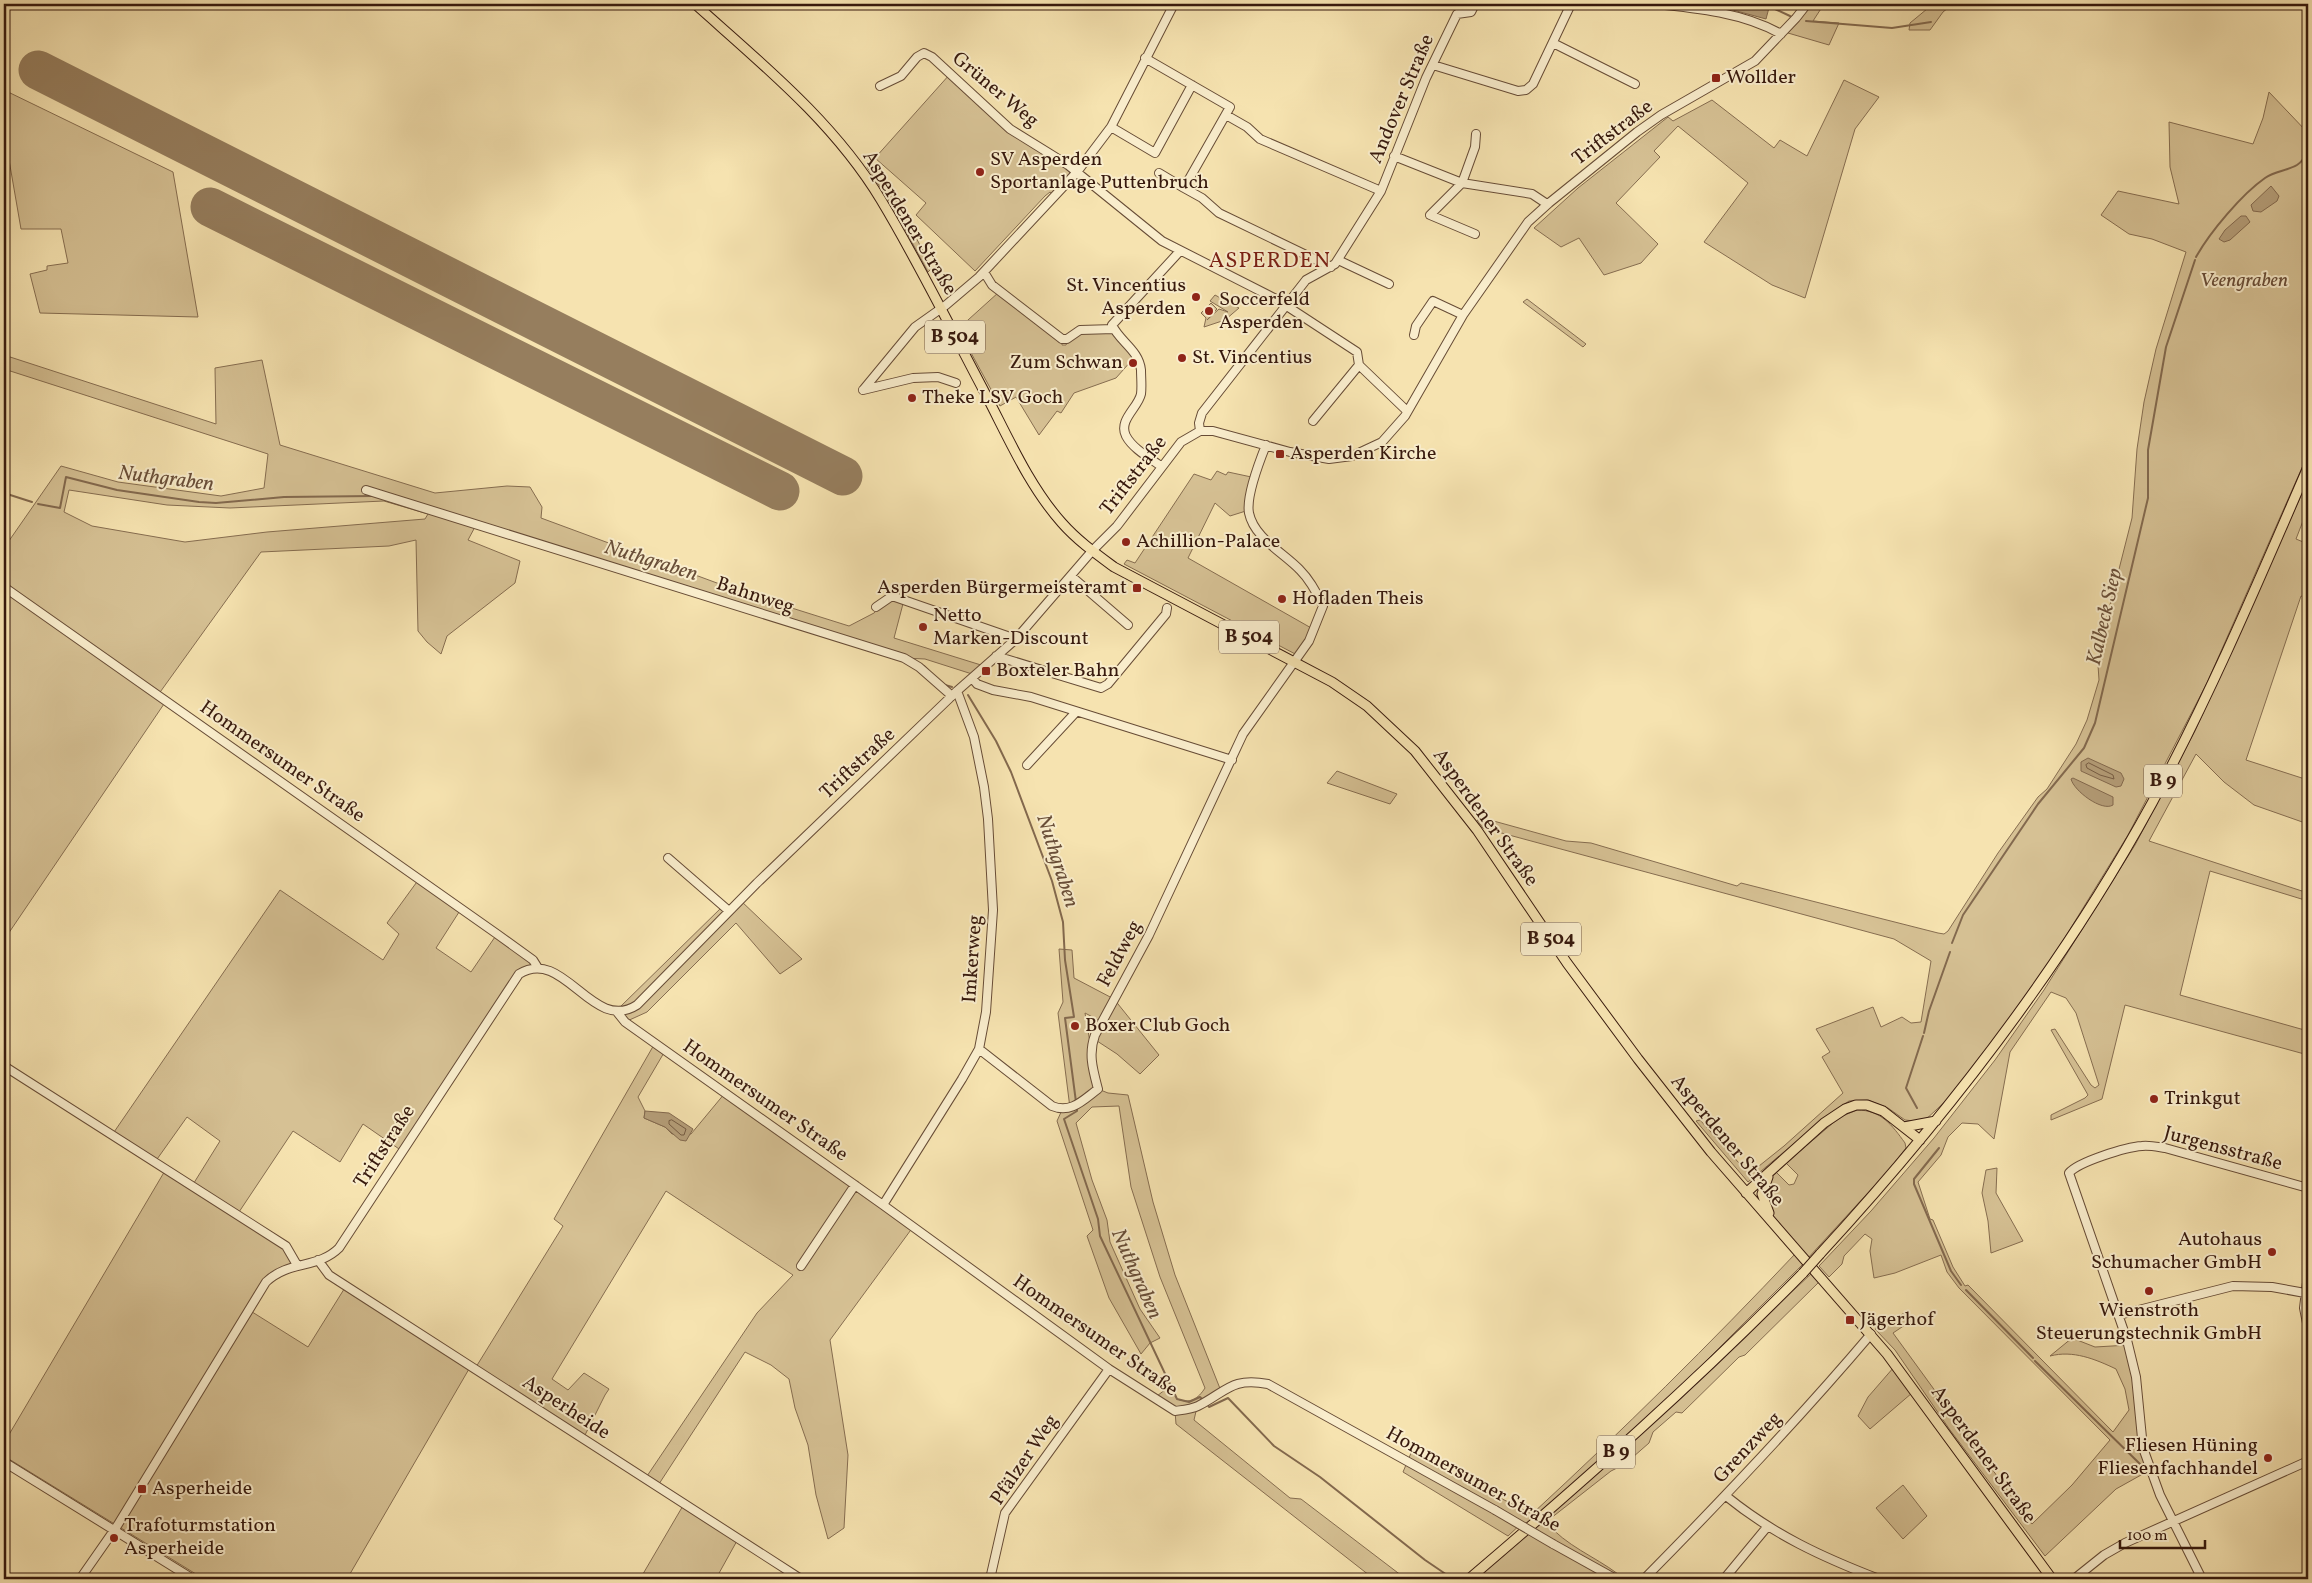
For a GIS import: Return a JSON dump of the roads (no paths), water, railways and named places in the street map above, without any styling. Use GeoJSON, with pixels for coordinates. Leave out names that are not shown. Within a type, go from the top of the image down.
{"type":"FeatureCollection","features":[{"type":"Feature","properties":{"kind":"main road","name":"Asperdener Straße"},"geometry":{"type":"LineString","coordinates":[[695,4],[790,89],[847,152],[881,200],[1039,492],[1062,523],[1092,551],[1140,582],[1332,682],[1367,706],[1403,740],[1433,772],[1477,830],[1613,1026],[1690,1126],[1746,1193],[1871,1334],[2052,1579]]}},
{"type":"Feature","properties":{"kind":"main road","name":"B 9"},"geometry":{"type":"LineString","coordinates":[[1469,1579],[1625,1443],[1711,1364],[1803,1273],[1937,1121],[2021,1012],[2063,951],[2124,852],[2199,710],[2308,467]]}},
{"type":"Feature","properties":{"kind":"main road"},"geometry":{"type":"LineString","coordinates":[[1746,1193],[1824,1123],[1845,1109],[1856,1105],[1874,1107],[1920,1140]]}},
{"type":"Feature","properties":{"kind":"main road"},"geometry":{"type":"LineString","coordinates":[[1904,1127],[1937,1121]]}},
{"type":"Feature","properties":{"kind":"main road"},"geometry":{"type":"LineString","coordinates":[[1772,1170],[1762,1194],[1773,1223]]}},
{"type":"Feature","properties":{"kind":"street"},"geometry":{"type":"LineString","coordinates":[[956,383],[938,376],[913,378],[863,390],[915,327],[940,309],[984,272],[1077,172],[1112,127],[1145,58],[1155,44],[1174,4]]}},
{"type":"Feature","properties":{"kind":"street","name":"Andover Straße"},"geometry":{"type":"LineString","coordinates":[[1200,431],[1199,423],[1202,413],[1306,280],[1331,267],[1338,260],[1381,191],[1433,65],[1457,14],[1472,12],[1475,4]]}},
{"type":"Feature","properties":{"kind":"street"},"geometry":{"type":"LineString","coordinates":[[1433,65],[1522,91],[1533,84],[1571,4]]}},
{"type":"Feature","properties":{"kind":"street"},"geometry":{"type":"LineString","coordinates":[[1655,4],[1712,11],[1766,25],[1781,34]]}},
{"type":"Feature","properties":{"kind":"street","name":"Triftstraße"},"geometry":{"type":"LineString","coordinates":[[617,1012],[628,1011],[637,1005],[729,911],[1016,638],[1092,551],[1117,526],[1181,442],[1200,431],[1220,432],[1320,458],[1352,456],[1382,442],[1408,411],[1463,314],[1518,236],[1547,204],[1656,118],[1755,61],[1807,4]]}},
{"type":"Feature","properties":{"kind":"street"},"geometry":{"type":"LineString","coordinates":[[1552,43],[1636,84]]}},
{"type":"Feature","properties":{"kind":"street","name":"Grüner Weg"},"geometry":{"type":"LineString","coordinates":[[880,86],[901,76],[916,57],[924,53],[932,57],[1010,129],[1077,172],[1142,225],[1180,251],[1253,286],[1357,352],[1359,365],[1408,411]]}},
{"type":"Feature","properties":{"kind":"street"},"geometry":{"type":"LineString","coordinates":[[1145,58],[1230,107],[1184,188]]}},
{"type":"Feature","properties":{"kind":"street"},"geometry":{"type":"LineString","coordinates":[[1112,127],[1155,153],[1192,85]]}},
{"type":"Feature","properties":{"kind":"street","name":"Andover Straße"},"geometry":{"type":"LineString","coordinates":[[1226,115],[1247,127],[1260,139],[1381,191]]}},
{"type":"Feature","properties":{"kind":"street"},"geometry":{"type":"LineString","coordinates":[[1475,234],[1430,215],[1462,183],[1475,147],[1476,134]]}},
{"type":"Feature","properties":{"kind":"street"},"geometry":{"type":"LineString","coordinates":[[1394,156],[1462,183],[1532,194],[1547,204]]}},
{"type":"Feature","properties":{"kind":"street"},"geometry":{"type":"LineString","coordinates":[[1159,173],[1202,198],[1219,213],[1331,267]]}},
{"type":"Feature","properties":{"kind":"street"},"geometry":{"type":"LineString","coordinates":[[1162,467],[1127,437],[1124,429],[1141,393],[1140,370],[1136,355],[1112,325],[1180,251]]}},
{"type":"Feature","properties":{"kind":"street"},"geometry":{"type":"LineString","coordinates":[[1338,260],[1389,284]]}},
{"type":"Feature","properties":{"kind":"street"},"geometry":{"type":"LineString","coordinates":[[984,272],[992,286],[1062,339],[1066,339],[1080,330],[1114,329]]}},
{"type":"Feature","properties":{"kind":"street"},"geometry":{"type":"LineString","coordinates":[[1414,335],[1416,326],[1433,301],[1463,314]]}},
{"type":"Feature","properties":{"kind":"street"},"geometry":{"type":"LineString","coordinates":[[1313,421],[1359,365]]}},
{"type":"Feature","properties":{"kind":"street","name":"Feldweg"},"geometry":{"type":"LineString","coordinates":[[979,1049],[1052,1106],[1062,1110],[1072,1108],[1098,1089],[1091,1063],[1090,1047],[1095,1035],[1149,934],[1255,715],[1309,641],[1323,606],[1314,587],[1301,570],[1256,530],[1249,512],[1251,496],[1266,445]]}},
{"type":"Feature","properties":{"kind":"street","name":"Bahnweg"},"geometry":{"type":"LineString","coordinates":[[366,490],[904,658],[955,694]]}},
{"type":"Feature","properties":{"kind":"street"},"geometry":{"type":"LineString","coordinates":[[1071,576],[1128,625]]}},
{"type":"Feature","properties":{"kind":"street","name":"Hommersumer Straße"},"geometry":{"type":"LineString","coordinates":[[4,587],[497,934],[533,960],[538,968]]}},
{"type":"Feature","properties":{"kind":"street"},"geometry":{"type":"LineString","coordinates":[[876,608],[892,596],[1016,638]]}},
{"type":"Feature","properties":{"kind":"street"},"geometry":{"type":"LineString","coordinates":[[996,656],[1101,688],[1108,684],[1166,614],[1168,608]]}},
{"type":"Feature","properties":{"kind":"street"},"geometry":{"type":"LineString","coordinates":[[972,678],[977,684],[992,690],[1031,697],[1232,760]]}},
{"type":"Feature","properties":{"kind":"street","name":"Imkerweg"},"geometry":{"type":"LineString","coordinates":[[883,1205],[979,1049],[987,1001],[993,910],[988,821],[984,787],[974,737],[955,694]]}},
{"type":"Feature","properties":{"kind":"street"},"geometry":{"type":"LineString","coordinates":[[1027,765],[1076,712]]}},
{"type":"Feature","properties":{"kind":"street"},"geometry":{"type":"LineString","coordinates":[[668,858],[729,911]]}},
{"type":"Feature","properties":{"kind":"street"},"geometry":{"type":"LineString","coordinates":[[538,968],[552,972],[603,1008],[617,1012]]}},
{"type":"Feature","properties":{"kind":"street","name":"Triftstraße"},"geometry":{"type":"LineString","coordinates":[[80,1579],[266,1282],[276,1272],[328,1257],[339,1248],[519,974],[538,968]]}},
{"type":"Feature","properties":{"kind":"street","name":"Hommersumer Straße"},"geometry":{"type":"LineString","coordinates":[[617,1012],[625,1022],[883,1205],[1108,1369],[1175,1411],[1197,1407],[1236,1384],[1250,1381],[1268,1384],[1616,1579]]}},
{"type":"Feature","properties":{"kind":"street"},"geometry":{"type":"LineString","coordinates":[[4,1066],[286,1246],[297,1265]]}},
{"type":"Feature","properties":{"kind":"street","name":"Jurgensstraße"},"geometry":{"type":"LineString","coordinates":[[2119,1316],[2106,1274],[2071,1181],[2069,1173],[2072,1169],[2143,1146],[2165,1148],[2308,1188]]}},
{"type":"Feature","properties":{"kind":"street"},"geometry":{"type":"LineString","coordinates":[[801,1266],[855,1185]]}},
{"type":"Feature","properties":{"kind":"street","name":"Asperheide"},"geometry":{"type":"LineString","coordinates":[[318,1260],[329,1275],[800,1579]]}},
{"type":"Feature","properties":{"kind":"street"},"geometry":{"type":"LineString","coordinates":[[2308,1274],[2304,1308],[2308,1328]]}},
{"type":"Feature","properties":{"kind":"street"},"geometry":{"type":"LineString","coordinates":[[2202,1579],[2152,1475],[2143,1448],[2136,1377],[2128,1340],[2119,1316],[2233,1286],[2272,1287],[2305,1293]]}},
{"type":"Feature","properties":{"kind":"street","name":"Grenzweg"},"geometry":{"type":"LineString","coordinates":[[1644,1579],[1726,1496],[1801,1415],[1871,1334]]}},
{"type":"Feature","properties":{"kind":"street","name":"Pfälzer Weg"},"geometry":{"type":"LineString","coordinates":[[990,1579],[1005,1513],[1108,1369]]}},
{"type":"Feature","properties":{"kind":"street"},"geometry":{"type":"LineString","coordinates":[[2074,1579],[2104,1555],[2125,1543],[2308,1461]]}},
{"type":"Feature","properties":{"kind":"street"},"geometry":{"type":"LineString","coordinates":[[4,1462],[193,1579]]}},
{"type":"Feature","properties":{"kind":"street"},"geometry":{"type":"LineString","coordinates":[[1726,1496],[1767,1527],[1800,1546],[1879,1579]]}},
{"type":"Feature","properties":{"kind":"street"},"geometry":{"type":"LineString","coordinates":[[1724,1579],[1767,1527]]}},
{"type":"Feature","properties":{"kind":"street"},"geometry":{"type":"LineString","coordinates":[[2080,1579],[2084,1571]]}},
{"type":"Feature","properties":{"kind":"water"},"geometry":{"type":"Polygon","coordinates":[[[1711,4],[1770,4],[1766,19],[1711,4]]]}},
{"type":"Feature","properties":{"kind":"water"},"geometry":{"type":"Polygon","coordinates":[[[2271,186],[2279,196],[2277,201],[2261,212],[2253,211],[2251,205],[2271,186]]]}},
{"type":"Feature","properties":{"kind":"water"},"geometry":{"type":"Polygon","coordinates":[[[2241,216],[2246,216],[2250,222],[2230,240],[2224,242],[2219,239],[2225,230],[2241,216]]]}},
{"type":"Feature","properties":{"kind":"water"},"geometry":{"type":"Polygon","coordinates":[[[2088,758],[2121,773],[2124,779],[2121,786],[2116,787],[2081,771],[2081,762],[2088,758]]]}},
{"type":"Feature","properties":{"kind":"water"},"geometry":{"type":"Polygon","coordinates":[[[2073,778],[2113,797],[2113,805],[2102,806],[2089,799],[2073,784],[2071,779],[2073,778]]]}},
{"type":"Feature","properties":{"kind":"water"},"geometry":{"type":"Polygon","coordinates":[[[645,1111],[669,1113],[693,1129],[686,1141],[680,1140],[665,1127],[644,1118],[645,1111]]]}},
{"type":"Feature","properties":{"kind":"waterway"},"geometry":{"type":"LineString","coordinates":[[1776,4],[1775,9],[1790,16]]}},
{"type":"Feature","properties":{"kind":"waterway"},"geometry":{"type":"LineString","coordinates":[[1806,21],[1892,28],[1931,22]]}},
{"type":"Feature","properties":{"kind":"waterway","name":"Kalbeck Siep"},"geometry":{"type":"LineString","coordinates":[[2196,257],[2218,225],[2246,194],[2269,176],[2297,165],[2308,154]]}},
{"type":"Feature","properties":{"kind":"waterway","name":"Kalbeck Siep"},"geometry":{"type":"LineString","coordinates":[[1952,943],[1963,915],[2038,804],[2084,748],[2095,723],[2148,498],[2148,450],[2166,347],[2195,260]]}},
{"type":"Feature","properties":{"kind":"waterway","name":"Nuthgraben"},"geometry":{"type":"LineString","coordinates":[[38,504],[60,508],[66,477],[117,490],[199,502],[216,503],[284,497],[373,496]]}},
{"type":"Feature","properties":{"kind":"waterway","name":"Nuthgraben"},"geometry":{"type":"LineString","coordinates":[[4,493],[32,502]]}},
{"type":"Feature","properties":{"kind":"waterway","name":"Nuthgraben"},"geometry":{"type":"LineString","coordinates":[[924,666],[928,670]]}},
{"type":"Feature","properties":{"kind":"waterway","name":"Nuthgraben"},"geometry":{"type":"LineString","coordinates":[[945,685],[952,687]]}},
{"type":"Feature","properties":{"kind":"waterway","name":"Nuthgraben"},"geometry":{"type":"LineString","coordinates":[[968,695],[996,741],[1011,772],[1052,881],[1063,922],[1065,960],[1074,1017],[1065,1018],[1076,1102]]}},
{"type":"Feature","properties":{"kind":"waterway","name":"Kalbeck Siep"},"geometry":{"type":"LineString","coordinates":[[1924,1033],[1929,1011],[1950,952]]}},
{"type":"Feature","properties":{"kind":"waterway","name":"Kalbeck Siep"},"geometry":{"type":"LineString","coordinates":[[1917,1108],[1906,1088],[1923,1036]]}},
{"type":"Feature","properties":{"kind":"waterway","name":"Nuthgraben"},"geometry":{"type":"LineString","coordinates":[[1077,1108],[1077,1111],[1064,1119],[1098,1219],[1100,1236],[1177,1399],[1189,1402],[1200,1397],[1202,1399]]}},
{"type":"Feature","properties":{"kind":"waterway","name":"Kalbeck Siep"},"geometry":{"type":"LineString","coordinates":[[1939,1148],[1914,1179],[1914,1184],[1951,1271],[1961,1285]]}},
{"type":"Feature","properties":{"kind":"waterway","name":"Kalbeck Siep"},"geometry":{"type":"LineString","coordinates":[[1966,1290],[2033,1358]]}},
{"type":"Feature","properties":{"kind":"waterway","name":"Kalbeck Siep"},"geometry":{"type":"LineString","coordinates":[[2035,1361],[2141,1465]]}},
{"type":"Feature","properties":{"kind":"waterway","name":"Nuthgraben"},"geometry":{"type":"LineString","coordinates":[[1207,1404],[1209,1407],[1228,1398],[1274,1446],[1320,1477],[1425,1560],[1453,1579]]}},
{"type":"Feature","properties":{"kind":"place","name":"Wollder"},"geometry":{"type":"Point","coordinates":[1716,78]}},
{"type":"Feature","properties":{"kind":"place","name":"SV Asperden Sportanlage Puttenbruch"},"geometry":{"type":"Point","coordinates":[980,172]}},
{"type":"Feature","properties":{"kind":"place","name":"St. Vincentius Asperden"},"geometry":{"type":"Point","coordinates":[1196,297]}},
{"type":"Feature","properties":{"kind":"place","name":"Soccerfeld Asperden"},"geometry":{"type":"Point","coordinates":[1209,311]}},
{"type":"Feature","properties":{"kind":"place","name":"St. Vincentius"},"geometry":{"type":"Point","coordinates":[1182,358]}},
{"type":"Feature","properties":{"kind":"place","name":"Zum Schwan"},"geometry":{"type":"Point","coordinates":[1133,363]}},
{"type":"Feature","properties":{"kind":"place","name":"Theke LSV Goch"},"geometry":{"type":"Point","coordinates":[912,398]}},
{"type":"Feature","properties":{"kind":"place","name":"Asperden Kirche"},"geometry":{"type":"Point","coordinates":[1280,454]}},
{"type":"Feature","properties":{"kind":"place","name":"Achillion-Palace"},"geometry":{"type":"Point","coordinates":[1126,542]}},
{"type":"Feature","properties":{"kind":"place","name":"Asperden Bürgermeisteramt"},"geometry":{"type":"Point","coordinates":[1137,588]}},
{"type":"Feature","properties":{"kind":"place","name":"Hofladen Theis"},"geometry":{"type":"Point","coordinates":[1282,599]}},
{"type":"Feature","properties":{"kind":"place","name":"Netto Marken-Discount"},"geometry":{"type":"Point","coordinates":[923,627]}},
{"type":"Feature","properties":{"kind":"place","name":"Boxteler Bahn"},"geometry":{"type":"Point","coordinates":[986,671]}},
{"type":"Feature","properties":{"kind":"place","name":"Boxer Club Goch"},"geometry":{"type":"Point","coordinates":[1075,1026]}},
{"type":"Feature","properties":{"kind":"place","name":"Trinkgut"},"geometry":{"type":"Point","coordinates":[2154,1099]}},
{"type":"Feature","properties":{"kind":"place","name":"Autohaus Schumacher GmbH"},"geometry":{"type":"Point","coordinates":[2272,1252]}},
{"type":"Feature","properties":{"kind":"place","name":"Wienstroth Steuerungstechnik GmbH"},"geometry":{"type":"Point","coordinates":[2149,1291]}},
{"type":"Feature","properties":{"kind":"place","name":"Jägerhof"},"geometry":{"type":"Point","coordinates":[1850,1320]}},
{"type":"Feature","properties":{"kind":"place","name":"Fliesen Hüning Fliesenfachhandel"},"geometry":{"type":"Point","coordinates":[2268,1458]}},
{"type":"Feature","properties":{"kind":"place","name":"Asperheide"},"geometry":{"type":"Point","coordinates":[142,1489]}},
{"type":"Feature","properties":{"kind":"place","name":"Trafoturmstation Asperheide"},"geometry":{"type":"Point","coordinates":[114,1538]}},
{"type":"Feature","properties":{"kind":"district","name":"ASPERDEN"},"geometry":{"type":"Point","coordinates":[1270,261]}},
{"type":"Feature","properties":{"kind":"park label","name":"Veengraben"},"geometry":{"type":"Point","coordinates":[2244,281]}}]}
